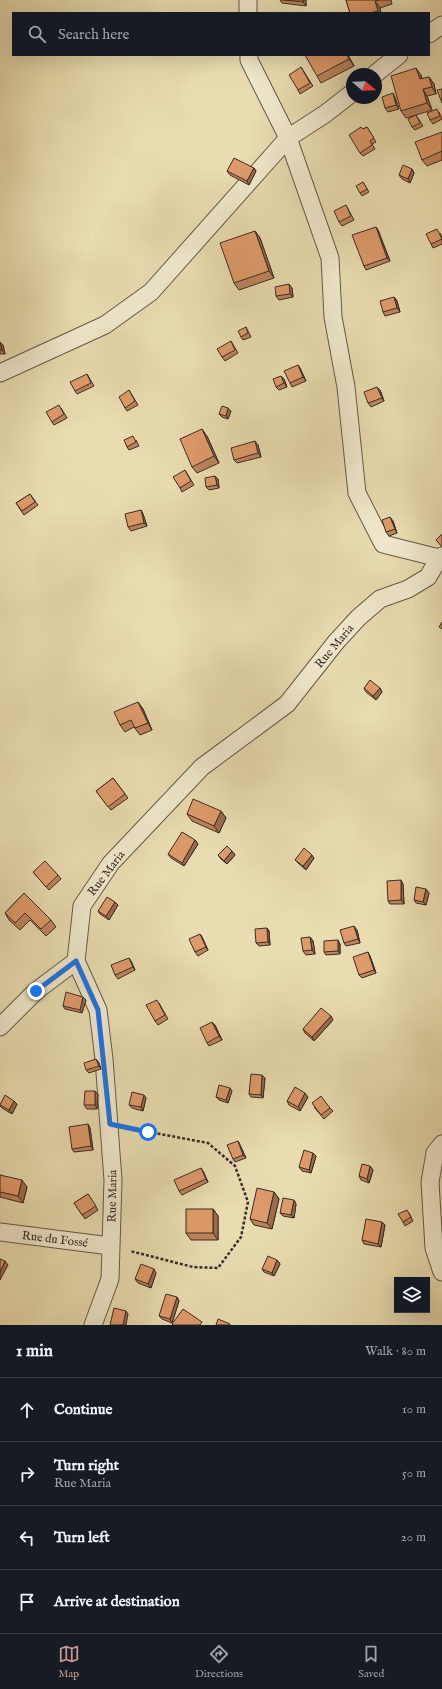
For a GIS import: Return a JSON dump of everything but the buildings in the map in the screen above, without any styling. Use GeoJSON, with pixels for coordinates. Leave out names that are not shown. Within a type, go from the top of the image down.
{"type":"FeatureCollection","features":[{"type":"Feature","properties":{"kind":"street"},"geometry":{"type":"LineString","coordinates":[[248,0],[248,12]]}},
{"type":"Feature","properties":{"kind":"street"},"geometry":{"type":"LineString","coordinates":[[430,33],[442,25]]}},
{"type":"Feature","properties":{"kind":"street"},"geometry":{"type":"LineString","coordinates":[[249,56],[249,60],[288,138],[330,258],[333,317],[346,388],[357,493],[384,544],[440,557]]}},
{"type":"Feature","properties":{"kind":"street"},"geometry":{"type":"LineString","coordinates":[[382,68],[398,56]]}},
{"type":"Feature","properties":{"kind":"street"},"geometry":{"type":"LineString","coordinates":[[0,372],[105,325],[151,292],[288,138],[325,114],[346,98]]}},
{"type":"Feature","properties":{"kind":"street","name":"Rue Maria"},"geometry":{"type":"LineString","coordinates":[[93,1325],[110,1279],[113,1180],[110,1124],[98,1010],[76,961],[82,906],[111,862],[202,767],[287,704],[336,642],[358,618],[380,600],[408,589],[428,577],[440,557]]}},
{"type":"Feature","properties":{"kind":"street"},"geometry":{"type":"LineString","coordinates":[[0,1027],[36,991],[76,961]]}},
{"type":"Feature","properties":{"kind":"street"},"geometry":{"type":"LineString","coordinates":[[442,1144],[435,1153],[430,1182],[434,1248],[442,1272]]}},
{"type":"Feature","properties":{"kind":"street","name":"Rue du Fossé"},"geometry":{"type":"LineString","coordinates":[[0,1232],[110,1246]]}},
{"type":"Feature","properties":{"kind":"path"},"geometry":{"type":"LineString","coordinates":[[110,1124],[208,1143],[235,1166],[248,1202],[241,1237],[218,1268],[193,1268],[110,1246]]}},
{"type":"Feature","properties":{"kind":"route"},"geometry":{"type":"LineString","coordinates":[[36,991],[76,961],[98,1010],[110,1124],[148,1132]]}}]}
